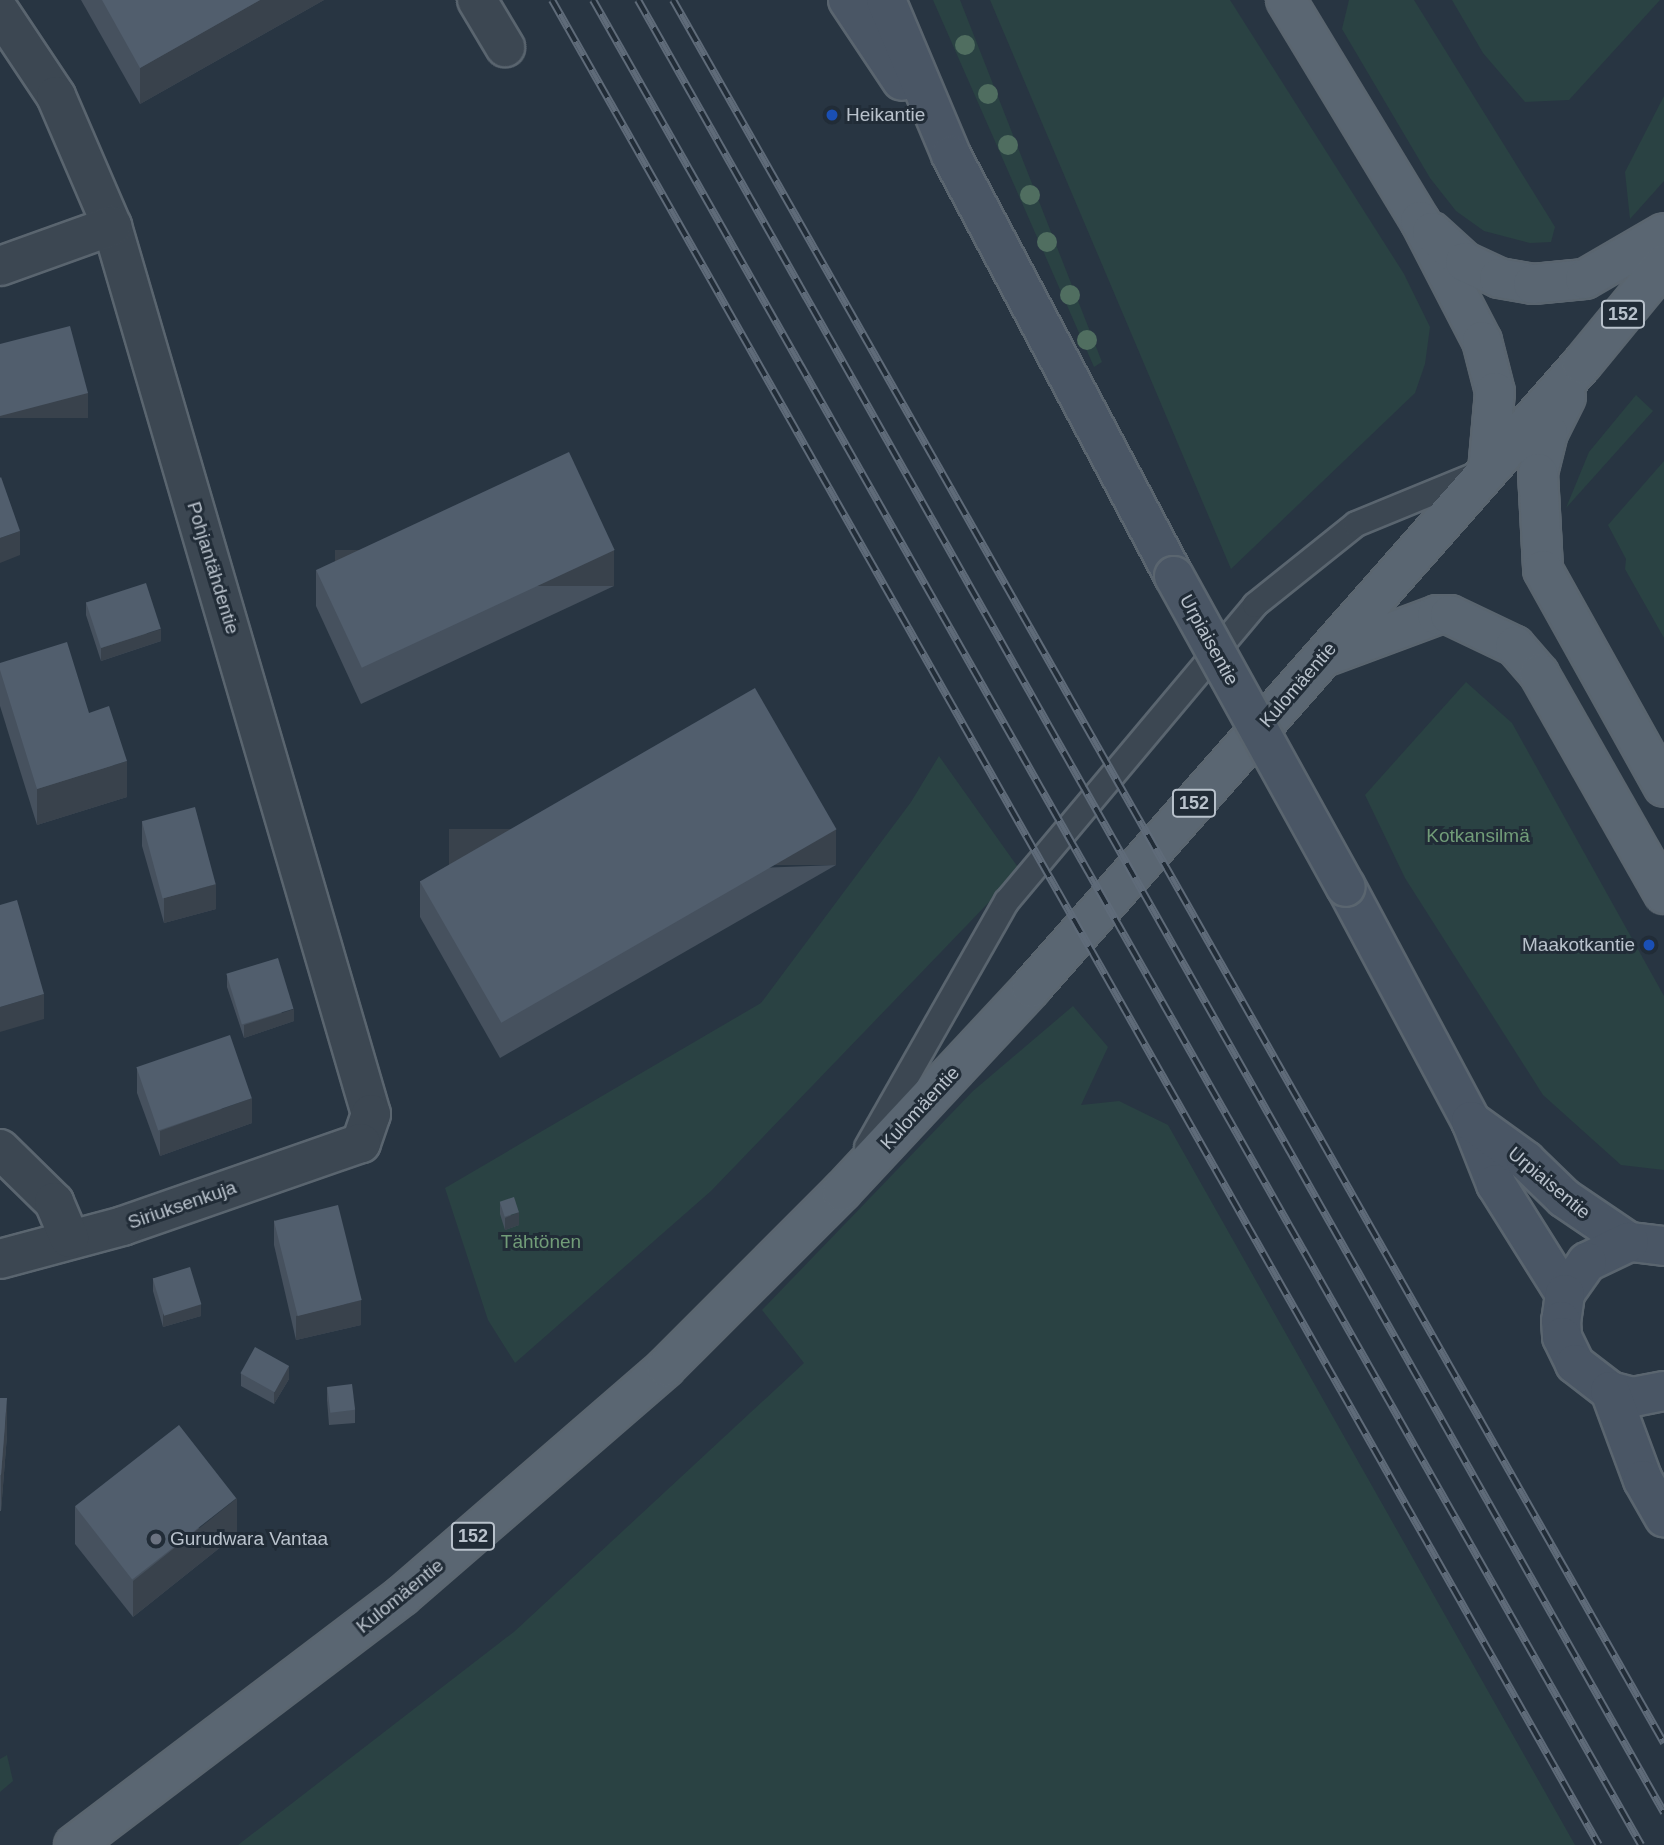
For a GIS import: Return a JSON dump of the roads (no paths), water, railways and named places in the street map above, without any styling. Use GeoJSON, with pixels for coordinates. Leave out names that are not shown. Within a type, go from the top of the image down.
{"type":"FeatureCollection","features":[{"type":"Feature","properties":{"kind":"main road","name":"Urpiaisentie"},"geometry":{"type":"LineString","coordinates":[[848,0],[951,155]]}},
{"type":"Feature","properties":{"kind":"main road","name":"Urpiaisentie"},"geometry":{"type":"LineString","coordinates":[[886,0],[951,155],[1174,576],[1346,887],[1471,1121],[1496,1184],[1565,1294],[1587,1262],[1647,1244]]}},
{"type":"Feature","properties":{"kind":"main road"},"geometry":{"type":"LineString","coordinates":[[1289,1],[1420,221],[1482,341],[1495,392],[1488,470]]}},
{"type":"Feature","properties":{"kind":"main road"},"geometry":{"type":"LineString","coordinates":[[1420,221],[1465,262],[1499,278],[1533,284],[1585,279],[1664,233]]}},
{"type":"Feature","properties":{"kind":"main road","name":"Kulomäentie"},"geometry":{"type":"LineString","coordinates":[[74,1845],[402,1596],[530,1488],[666,1367],[842,1191],[1049,969],[1582,364],[1664,264]]}},
{"type":"Feature","properties":{"kind":"main road"},"geometry":{"type":"LineString","coordinates":[[1582,364],[1548,433],[1538,473],[1543,570],[1664,787]]}},
{"type":"Feature","properties":{"kind":"main road"},"geometry":{"type":"LineString","coordinates":[[1321,658],[1437,615],[1450,615],[1515,646],[1539,674],[1664,894]]}},
{"type":"Feature","properties":{"kind":"main road","name":"Urpiaisentie"},"geometry":{"type":"LineString","coordinates":[[1471,1121],[1526,1161],[1564,1198],[1647,1244]]}},
{"type":"Feature","properties":{"kind":"main road"},"geometry":{"type":"LineString","coordinates":[[1565,1294],[1561,1321],[1566,1346],[1575,1364],[1610,1391],[1633,1397],[1664,1391]]}},
{"type":"Feature","properties":{"kind":"main road"},"geometry":{"type":"LineString","coordinates":[[1610,1391],[1643,1480],[1664,1517]]}},
{"type":"Feature","properties":{"kind":"street"},"geometry":{"type":"LineString","coordinates":[[477,0],[505,47]]}},
{"type":"Feature","properties":{"kind":"street","name":"Pohjantähdentie"},"geometry":{"type":"LineString","coordinates":[[0,12],[56,96],[111,226],[372,1114],[361,1143]]}},
{"type":"Feature","properties":{"kind":"street"},"geometry":{"type":"LineString","coordinates":[[0,265],[111,226]]}},
{"type":"Feature","properties":{"kind":"street","name":"Siriuksenkuja"},"geometry":{"type":"LineString","coordinates":[[0,1259],[69,1238],[123,1226],[361,1143]]}},
{"type":"Feature","properties":{"kind":"street"},"geometry":{"type":"LineString","coordinates":[[0,1149],[54,1202],[69,1238]]}},
{"type":"Feature","properties":{"kind":"lane"},"geometry":{"type":"LineString","coordinates":[[842,1191],[1007,901],[1255,605],[1356,524],[1488,470]]}},
{"type":"Feature","properties":{"kind":"railway"},"geometry":{"type":"LineString","coordinates":[[552,0],[1599,1845]]}},
{"type":"Feature","properties":{"kind":"railway"},"geometry":{"type":"LineString","coordinates":[[593,0],[1641,1845]]}},
{"type":"Feature","properties":{"kind":"railway"},"geometry":{"type":"LineString","coordinates":[[638,0],[1664,1813]]}},
{"type":"Feature","properties":{"kind":"railway"},"geometry":{"type":"LineString","coordinates":[[673,0],[1664,1743]]}},
{"type":"Feature","properties":{"kind":"place","name":"Heikantie"},"geometry":{"type":"Point","coordinates":[832,115]}},
{"type":"Feature","properties":{"kind":"place","name":"Maakotkantie"},"geometry":{"type":"Point","coordinates":[1649,945]}},
{"type":"Feature","properties":{"kind":"place","name":"Gurudwara Vantaa"},"geometry":{"type":"Point","coordinates":[156,1539]}},
{"type":"Feature","properties":{"kind":"park label","name":"Kotkansilmä"},"geometry":{"type":"Point","coordinates":[1478,836]}},
{"type":"Feature","properties":{"kind":"park label","name":"Tähtönen"},"geometry":{"type":"Point","coordinates":[541,1242]}}]}
